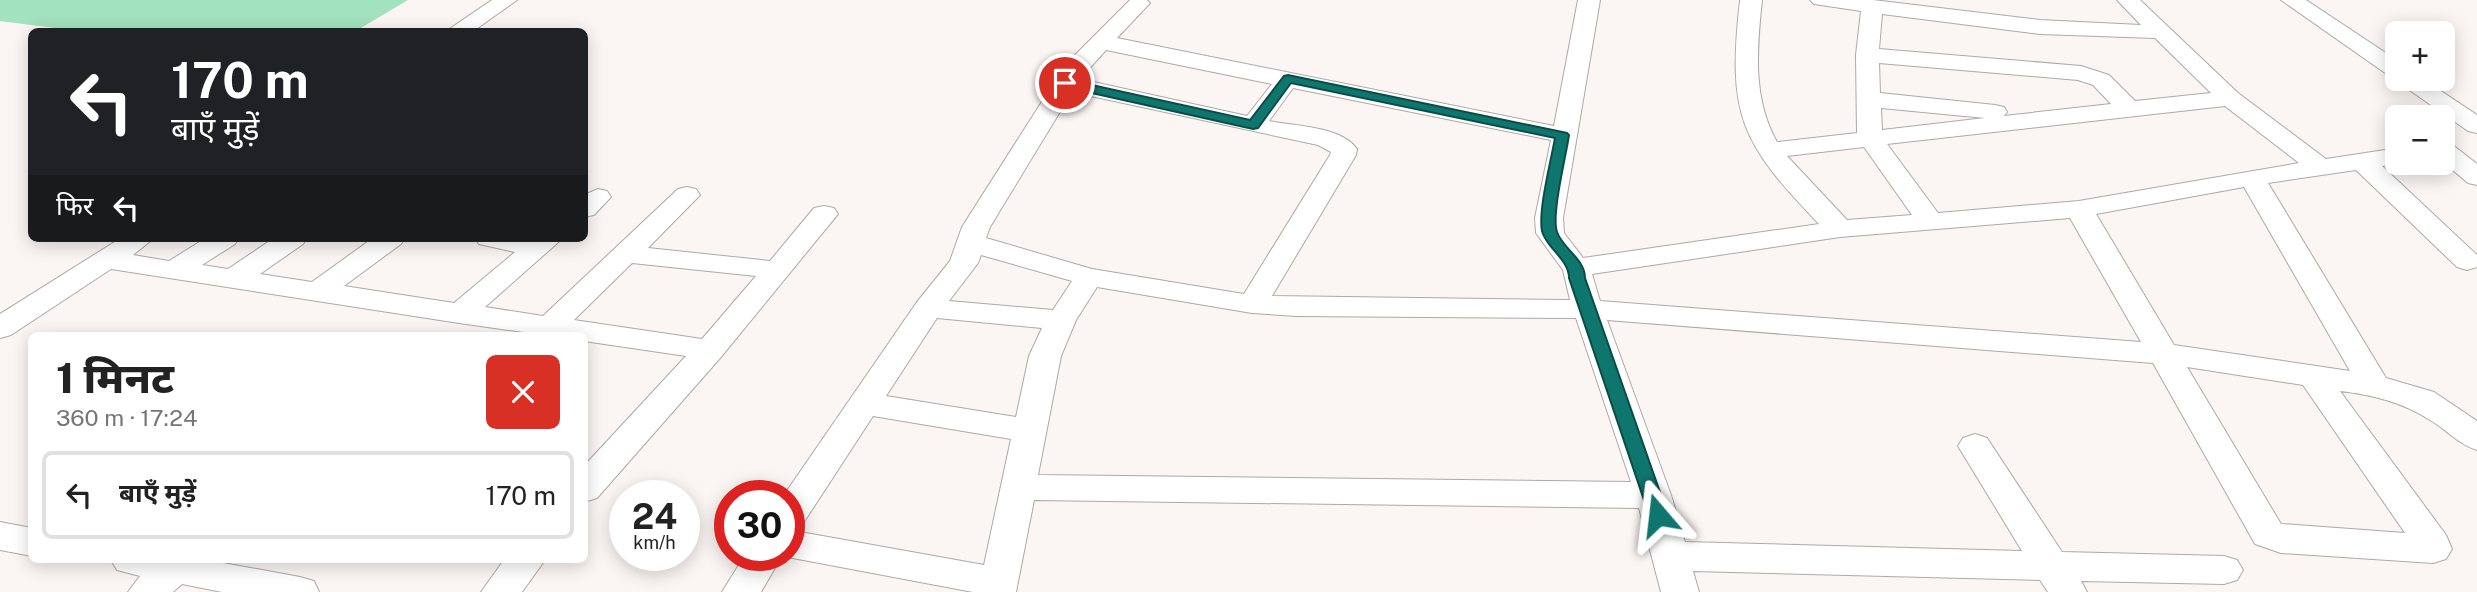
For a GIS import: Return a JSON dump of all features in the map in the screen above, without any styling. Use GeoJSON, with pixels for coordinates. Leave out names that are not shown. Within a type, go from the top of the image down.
{"type":"FeatureCollection","features":[{"type":"Feature","properties":{"kind":"street"},"geometry":{"type":"LineString","coordinates":[[462,28],[506,0]]}},
{"type":"Feature","properties":{"kind":"street"},"geometry":{"type":"LineString","coordinates":[[1589,0],[1562,135],[1549,218],[1550,233],[1577,270],[1577,278],[1653,495],[1680,592]]}},
{"type":"Feature","properties":{"kind":"street"},"geometry":{"type":"LineString","coordinates":[[1751,0],[1747,68],[1752,115],[1784,171],[1840,229]]}},
{"type":"Feature","properties":{"kind":"street"},"geometry":{"type":"LineString","coordinates":[[1821,0],[2040,27],[2161,32]]}},
{"type":"Feature","properties":{"kind":"street"},"geometry":{"type":"LineString","coordinates":[[2128,0],[2230,98],[2320,167]]}},
{"type":"Feature","properties":{"kind":"street"},"geometry":{"type":"LineString","coordinates":[[2292,0],[2385,63]]}},
{"type":"Feature","properties":{"kind":"street"},"geometry":{"type":"LineString","coordinates":[[805,492],[928,308],[964,263],[976,227],[1065,83],[1139,3]]}},
{"type":"Feature","properties":{"kind":"street"},"geometry":{"type":"LineString","coordinates":[[1872,8],[1867,55],[1870,138],[1931,222]]}},
{"type":"Feature","properties":{"kind":"street"},"geometry":{"type":"LineString","coordinates":[[1101,42],[1562,135]]}},
{"type":"Feature","properties":{"kind":"street"},"geometry":{"type":"LineString","coordinates":[[1867,55],[2081,73],[2101,80],[2130,110]]}},
{"type":"Feature","properties":{"kind":"street"},"geometry":{"type":"LineString","coordinates":[[1253,125],[1288,79]]}},
{"type":"Feature","properties":{"kind":"street"},"geometry":{"type":"LineString","coordinates":[[1065,83],[1325,139],[1344,149],[1343,155],[1252,304]]}},
{"type":"Feature","properties":{"kind":"street"},"geometry":{"type":"LineString","coordinates":[[2426,91],[2477,126]]}},
{"type":"Feature","properties":{"kind":"street"},"geometry":{"type":"LineString","coordinates":[[1770,150],[2230,98]]}},
{"type":"Feature","properties":{"kind":"street"},"geometry":{"type":"LineString","coordinates":[[1868,99],[2054,118]]}},
{"type":"Feature","properties":{"kind":"street"},"geometry":{"type":"LineString","coordinates":[[2455,149],[2477,146]]}},
{"type":"Feature","properties":{"kind":"street"},"geometry":{"type":"LineString","coordinates":[[1577,270],[1586,265],[1840,229],[2079,209],[2385,157]]}},
{"type":"Feature","properties":{"kind":"street"},"geometry":{"type":"LineString","coordinates":[[2360,160],[2467,261]]}},
{"type":"Feature","properties":{"kind":"street"},"geometry":{"type":"LineString","coordinates":[[2455,160],[2477,177]]}},
{"type":"Feature","properties":{"kind":"street"},"geometry":{"type":"LineString","coordinates":[[2252,178],[2374,385]]}},
{"type":"Feature","properties":{"kind":"street"},"geometry":{"type":"LineString","coordinates":[[550,326],[687,195]]}},
{"type":"Feature","properties":{"kind":"street"},"geometry":{"type":"LineString","coordinates":[[2079,209],[2268,534],[2281,539],[2433,549],[2433,545],[2314,376]]}},
{"type":"Feature","properties":{"kind":"street"},"geometry":{"type":"LineString","coordinates":[[588,485],[710,350],[824,214]]}},
{"type":"Feature","properties":{"kind":"street"},"geometry":{"type":"LineString","coordinates":[[0,328],[134,242]]}},
{"type":"Feature","properties":{"kind":"street"},"geometry":{"type":"LineString","coordinates":[[173,271],[219,242]]}},
{"type":"Feature","properties":{"kind":"street"},"geometry":{"type":"LineString","coordinates":[[232,280],[287,242]]}},
{"type":"Feature","properties":{"kind":"street"},"geometry":{"type":"LineString","coordinates":[[317,292],[386,242]]}},
{"type":"Feature","properties":{"kind":"street"},"geometry":{"type":"LineString","coordinates":[[459,314],[543,243]]}},
{"type":"Feature","properties":{"kind":"street"},"geometry":{"type":"LineString","coordinates":[[972,243],[1089,278],[1252,304],[1296,307],[1588,309],[2165,354],[2374,385],[2422,400],[2446,414],[2477,438]]}},
{"type":"Feature","properties":{"kind":"street"},"geometry":{"type":"LineString","coordinates":[[625,254],[777,270]]}},
{"type":"Feature","properties":{"kind":"street"},"geometry":{"type":"LineString","coordinates":[[106,260],[710,350]]}},
{"type":"Feature","properties":{"kind":"street"},"geometry":{"type":"LineString","coordinates":[[805,547],[998,587],[1045,356],[1061,320],[1089,278]]}},
{"type":"Feature","properties":{"kind":"street"},"geometry":{"type":"LineString","coordinates":[[928,308],[1061,320]]}},
{"type":"Feature","properties":{"kind":"street"},"geometry":{"type":"LineString","coordinates":[[864,404],[1030,431]]}},
{"type":"Feature","properties":{"kind":"street"},"geometry":{"type":"LineString","coordinates":[[1975,446],[2059,579]]}},
{"type":"Feature","properties":{"kind":"street"},"geometry":{"type":"LineString","coordinates":[[1018,486],[1653,495]]}},
{"type":"Feature","properties":{"kind":"street"},"geometry":{"type":"LineString","coordinates":[[1670,556],[2059,579],[2150,580],[2224,570]]}},
{"type":"Feature","properties":{"kind":"street"},"geometry":{"type":"LineString","coordinates":[[135,563],[161,580],[300,592]]}},
{"type":"Feature","properties":{"kind":"street"},"geometry":{"type":"LineString","coordinates":[[500,592],[524,563]]}},
{"type":"Feature","properties":{"kind":"street"},"geometry":{"type":"LineString","coordinates":[[741,592],[754,571]]}},
{"type":"Feature","properties":{"kind":"green space"},"geometry":{"type":"Polygon","coordinates":[[[0,0],[408,0],[361,28],[55,28],[0,21],[0,0]]]}},
{"type":"Feature","properties":{"kind":"route"},"geometry":{"type":"LineString","coordinates":[[1065,83],[1253,125],[1288,79],[1562,135],[1549,218],[1550,233],[1577,270],[1577,278],[1658,515]]}}]}
